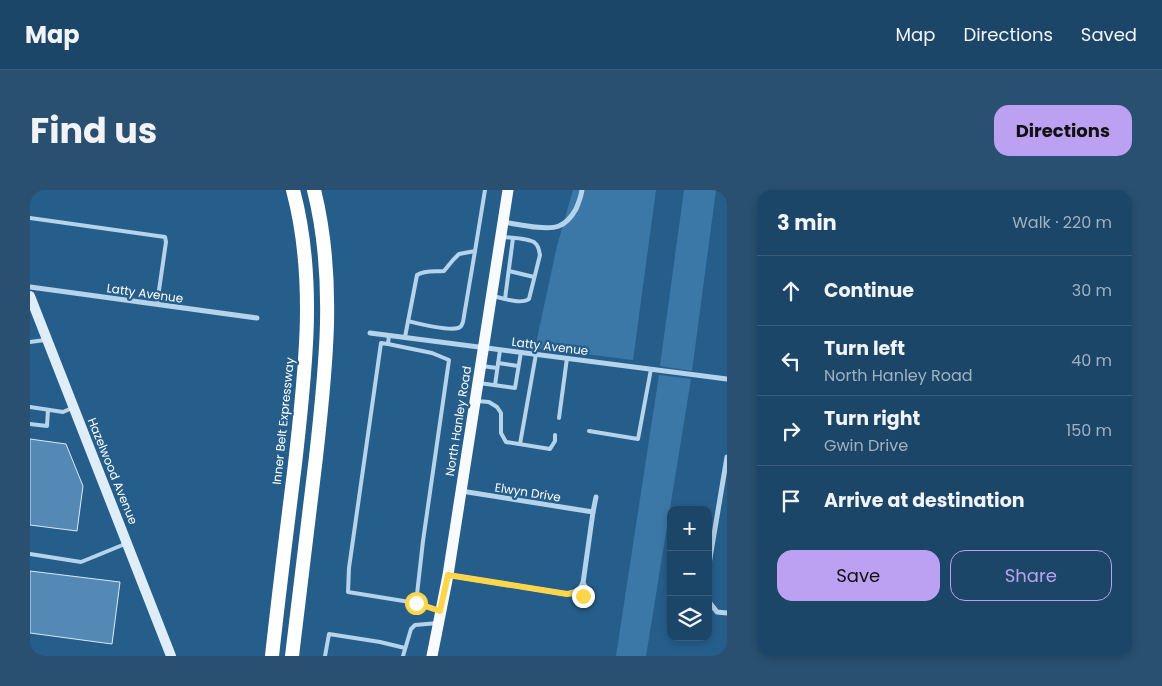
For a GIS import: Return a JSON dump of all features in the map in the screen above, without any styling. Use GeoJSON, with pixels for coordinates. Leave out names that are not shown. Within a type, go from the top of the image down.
{"type":"FeatureCollection","features":[{"type":"Feature","properties":{"kind":"highway","name":"Inner Belt Expressway"},"geometry":{"type":"LineString","coordinates":[[272,656],[300,422],[307,324],[304,248],[300,218],[293,190]]}},
{"type":"Feature","properties":{"kind":"highway"},"geometry":{"type":"LineString","coordinates":[[292,656],[321,411],[326,338],[326,262],[314,190]]}},
{"type":"Feature","properties":{"kind":"main road","name":"North Hanley Road"},"geometry":{"type":"LineString","coordinates":[[432,656],[448,575],[508,190]]}},
{"type":"Feature","properties":{"kind":"street"},"geometry":{"type":"LineString","coordinates":[[503,222],[550,228],[559,226],[566,222],[574,212],[582,190]]}},
{"type":"Feature","properties":{"kind":"street","name":"Latty Avenue"},"geometry":{"type":"LineString","coordinates":[[30,287],[257,318]]}},
{"type":"Feature","properties":{"kind":"street","name":"Hazelwood Avenue"},"geometry":{"type":"LineString","coordinates":[[30,296],[171,656]]}},
{"type":"Feature","properties":{"kind":"street","name":"Latty Avenue"},"geometry":{"type":"LineString","coordinates":[[370,333],[727,379]]}},
{"type":"Feature","properties":{"kind":"street"},"geometry":{"type":"LineString","coordinates":[[711,551],[727,457]]}},
{"type":"Feature","properties":{"kind":"street","name":"Elwyn Drive"},"geometry":{"type":"LineString","coordinates":[[461,491],[593,512]]}},
{"type":"Feature","properties":{"kind":"street"},"geometry":{"type":"LineString","coordinates":[[448,575],[567,594],[576,592],[583,583],[596,498]]}},
{"type":"Feature","properties":{"kind":"street"},"geometry":{"type":"LineString","coordinates":[[712,605],[717,612],[727,613]]}},
{"type":"Feature","properties":{"kind":"lane"},"geometry":{"type":"LineString","coordinates":[[30,194],[31,190]]}},
{"type":"Feature","properties":{"kind":"lane"},"geometry":{"type":"LineString","coordinates":[[408,322],[447,329],[461,326],[485,190]]}},
{"type":"Feature","properties":{"kind":"lane"},"geometry":{"type":"LineString","coordinates":[[30,218],[165,237],[166,242],[157,304]]}},
{"type":"Feature","properties":{"kind":"lane"},"geometry":{"type":"LineString","coordinates":[[491,296],[526,302],[529,299],[540,255],[538,247],[529,240],[500,236]]}},
{"type":"Feature","properties":{"kind":"lane"},"geometry":{"type":"LineString","coordinates":[[505,299],[513,238]]}},
{"type":"Feature","properties":{"kind":"lane"},"geometry":{"type":"LineString","coordinates":[[404,337],[417,276],[425,272],[444,271],[459,254],[475,251]]}},
{"type":"Feature","properties":{"kind":"lane"},"geometry":{"type":"LineString","coordinates":[[509,271],[534,277]]}},
{"type":"Feature","properties":{"kind":"lane"},"geometry":{"type":"LineString","coordinates":[[388,344],[389,335]]}},
{"type":"Feature","properties":{"kind":"lane"},"geometry":{"type":"LineString","coordinates":[[30,342],[47,340]]}},
{"type":"Feature","properties":{"kind":"lane"},"geometry":{"type":"LineString","coordinates":[[416,603],[449,360],[432,353],[381,343],[349,568],[348,592],[416,603],[440,611]]}},
{"type":"Feature","properties":{"kind":"lane"},"geometry":{"type":"LineString","coordinates":[[495,385],[500,350]]}},
{"type":"Feature","properties":{"kind":"lane"},"geometry":{"type":"LineString","coordinates":[[478,383],[515,388],[521,352]]}},
{"type":"Feature","properties":{"kind":"lane"},"geometry":{"type":"LineString","coordinates":[[520,444],[536,354]]}},
{"type":"Feature","properties":{"kind":"lane"},"geometry":{"type":"LineString","coordinates":[[559,418],[567,358]]}},
{"type":"Feature","properties":{"kind":"lane"},"geometry":{"type":"LineString","coordinates":[[481,365],[518,366]]}},
{"type":"Feature","properties":{"kind":"lane"},"geometry":{"type":"LineString","coordinates":[[589,431],[638,439],[651,370]]}},
{"type":"Feature","properties":{"kind":"lane"},"geometry":{"type":"LineString","coordinates":[[475,401],[489,402],[497,407],[501,413],[501,433],[506,442],[550,449],[555,441],[555,435]]}},
{"type":"Feature","properties":{"kind":"lane"},"geometry":{"type":"LineString","coordinates":[[30,407],[63,412],[74,407]]}},
{"type":"Feature","properties":{"kind":"lane"},"geometry":{"type":"LineString","coordinates":[[30,424],[47,426],[48,410]]}},
{"type":"Feature","properties":{"kind":"lane"},"geometry":{"type":"LineString","coordinates":[[30,554],[81,562],[127,543]]}},
{"type":"Feature","properties":{"kind":"lane"},"geometry":{"type":"LineString","coordinates":[[403,656],[411,629],[415,625],[438,623]]}},
{"type":"Feature","properties":{"kind":"lane"},"geometry":{"type":"LineString","coordinates":[[325,656],[330,634],[405,648]]}},
{"type":"Feature","properties":{"kind":"shaded area"},"geometry":{"type":"Polygon","coordinates":[[[573,190],[656,190],[633,360],[535,348],[557,246],[573,190]]]}},
{"type":"Feature","properties":{"kind":"shaded area"},"geometry":{"type":"Polygon","coordinates":[[[684,190],[716,190],[692,371],[660,366],[684,190]]]}},
{"type":"Feature","properties":{"kind":"shaded area"},"geometry":{"type":"Polygon","coordinates":[[[659,375],[691,379],[670,506],[667,506],[667,527],[646,656],[616,656],[659,375]]]}},
{"type":"Feature","properties":{"kind":"building"},"geometry":{"type":"Polygon","coordinates":[[[30,439],[66,444],[83,486],[77,531],[30,525],[30,439]]]}},
{"type":"Feature","properties":{"kind":"building"},"geometry":{"type":"Polygon","coordinates":[[[30,571],[120,582],[112,644],[30,633],[30,571]]]}},
{"type":"Feature","properties":{"kind":"route"},"geometry":{"type":"LineString","coordinates":[[416,603],[440,611],[448,575],[567,594],[574,593],[577,596],[583,596]]}}]}
